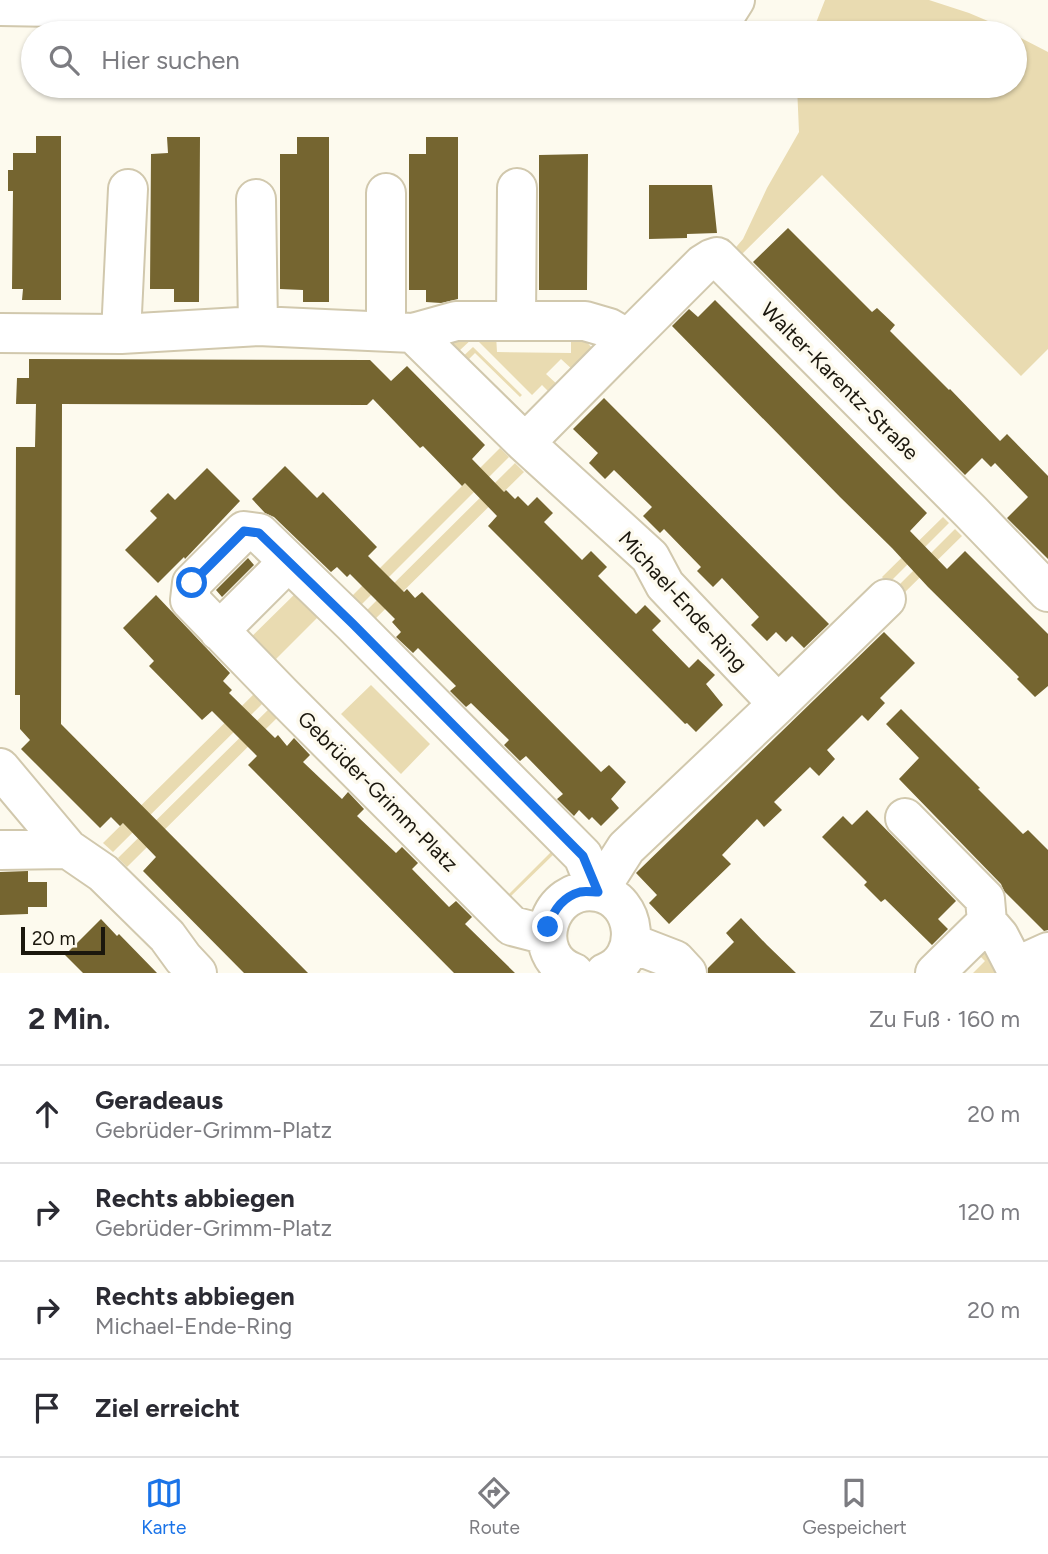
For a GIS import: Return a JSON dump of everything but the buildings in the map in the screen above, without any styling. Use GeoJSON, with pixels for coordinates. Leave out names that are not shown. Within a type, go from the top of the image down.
{"type":"FeatureCollection","features":[{"type":"Feature","properties":{"kind":"street"},"geometry":{"type":"LineString","coordinates":[[0,6],[235,5],[698,18],[728,11],[735,0]]}},
{"type":"Feature","properties":{"kind":"street"},"geometry":{"type":"LineString","coordinates":[[516,321],[517,188]]}},
{"type":"Feature","properties":{"kind":"street"},"geometry":{"type":"LineString","coordinates":[[121,334],[128,189]]}},
{"type":"Feature","properties":{"kind":"street"},"geometry":{"type":"LineString","coordinates":[[386,193],[400,332]]}},
{"type":"Feature","properties":{"kind":"street"},"geometry":{"type":"LineString","coordinates":[[256,199],[258,326]]}},
{"type":"Feature","properties":{"kind":"street","name":"Walter-Karentz-Straße"},"geometry":{"type":"LineString","coordinates":[[628,339],[703,264],[717,257],[1048,592]]}},
{"type":"Feature","properties":{"kind":"street"},"geometry":{"type":"LineString","coordinates":[[0,333],[121,334],[258,326],[400,332],[456,321],[585,321],[609,328],[628,339],[525,443]]}},
{"type":"Feature","properties":{"kind":"street","name":"Michael-Ende-Ring"},"geometry":{"type":"LineString","coordinates":[[400,332],[650,557],[664,585],[778,704]]}},
{"type":"Feature","properties":{"kind":"street","name":"Gebrüder-Grimm-Platz"},"geometry":{"type":"LineString","coordinates":[[547,935],[512,926],[190,600],[192,583],[244,531],[259,533],[583,856],[598,892]]}},
{"type":"Feature","properties":{"kind":"street"},"geometry":{"type":"LineString","coordinates":[[219,631],[288,562]]}},
{"type":"Feature","properties":{"kind":"street"},"geometry":{"type":"LineString","coordinates":[[598,892],[625,848],[886,599]]}},
{"type":"Feature","properties":{"kind":"street"},"geometry":{"type":"LineString","coordinates":[[0,768],[68,849],[103,873],[167,936],[197,973]]}},
{"type":"Feature","properties":{"kind":"street"},"geometry":{"type":"LineString","coordinates":[[905,818],[985,899],[987,922],[999,936],[1015,967],[1048,952]]}},
{"type":"Feature","properties":{"kind":"street"},"geometry":{"type":"LineString","coordinates":[[0,850],[68,849]]}},
{"type":"Feature","properties":{"kind":"street"},"geometry":{"type":"LineString","coordinates":[[574,973],[558,962],[552,953],[547,935],[552,913],[561,902],[580,892],[598,892],[615,900],[629,918],[631,943],[620,963],[604,973]]}},
{"type":"Feature","properties":{"kind":"street"},"geometry":{"type":"LineString","coordinates":[[935,973],[987,922]]}},
{"type":"Feature","properties":{"kind":"street"},"geometry":{"type":"LineString","coordinates":[[631,943],[675,960],[687,973]]}},
{"type":"Feature","properties":{"kind":"shaded area"},"geometry":{"type":"Polygon","coordinates":[[[825,0],[929,0],[988,21],[817,21],[825,0]]]}},
{"type":"Feature","properties":{"kind":"shaded area"},"geometry":{"type":"Polygon","coordinates":[[[1027,41],[1048,52],[1048,349],[1021,376],[822,175],[737,259],[731,253],[743,239],[767,188],[799,132],[798,98],[1027,98],[1027,41]]]}},
{"type":"Feature","properties":{"kind":"shaded area"},"geometry":{"type":"Polygon","coordinates":[[[496,335],[497,352],[571,353],[571,335],[580,335],[595,351],[574,371],[561,359],[546,374],[559,386],[551,394],[542,385],[532,395],[474,337],[459,351],[446,339],[496,335]]]}},
{"type":"Feature","properties":{"kind":"shaded area"},"geometry":{"type":"Polygon","coordinates":[[[473,347],[522,395],[520,397],[475,353],[463,365],[458,361],[473,347]]]}},
{"type":"Feature","properties":{"kind":"shaded area"},"geometry":{"type":"Polygon","coordinates":[[[500,448],[509,457],[353,613],[344,604],[500,448]]]}},
{"type":"Feature","properties":{"kind":"shaded area"},"geometry":{"type":"Polygon","coordinates":[[[515,463],[524,472],[367,627],[359,618],[515,463]]]}},
{"type":"Feature","properties":{"kind":"shaded area"},"geometry":{"type":"Polygon","coordinates":[[[943,517],[949,523],[888,584],[882,577],[943,517]]]}},
{"type":"Feature","properties":{"kind":"shaded area"},"geometry":{"type":"Polygon","coordinates":[[[955,529],[962,536],[901,596],[894,590],[955,529]]]}},
{"type":"Feature","properties":{"kind":"shaded area"},"geometry":{"type":"Polygon","coordinates":[[[301,588],[324,611],[267,668],[244,644],[301,588]]]}},
{"type":"Feature","properties":{"kind":"shaded area"},"geometry":{"type":"Polygon","coordinates":[[[371,685],[430,744],[401,774],[341,714],[371,685]]]}},
{"type":"Feature","properties":{"kind":"shaded area"},"geometry":{"type":"Polygon","coordinates":[[[260,688],[269,697],[113,852],[103,843],[260,688]]]}},
{"type":"Feature","properties":{"kind":"shaded area"},"geometry":{"type":"Polygon","coordinates":[[[275,703],[283,712],[127,867],[118,858],[275,703]]]}},
{"type":"Feature","properties":{"kind":"shaded area"},"geometry":{"type":"Polygon","coordinates":[[[558,845],[554,854],[509,898],[501,902],[558,845]]]}},
{"type":"Feature","properties":{"kind":"shaded area"},"geometry":{"type":"Polygon","coordinates":[[[978,942],[990,956],[998,973],[973,973],[985,961],[972,948],[978,942]]]}},
{"type":"Feature","properties":{"kind":"route"},"geometry":{"type":"LineString","coordinates":[[192,583],[244,531],[259,533],[583,856],[598,892],[580,892],[561,902],[552,913],[548,927]]}}]}
